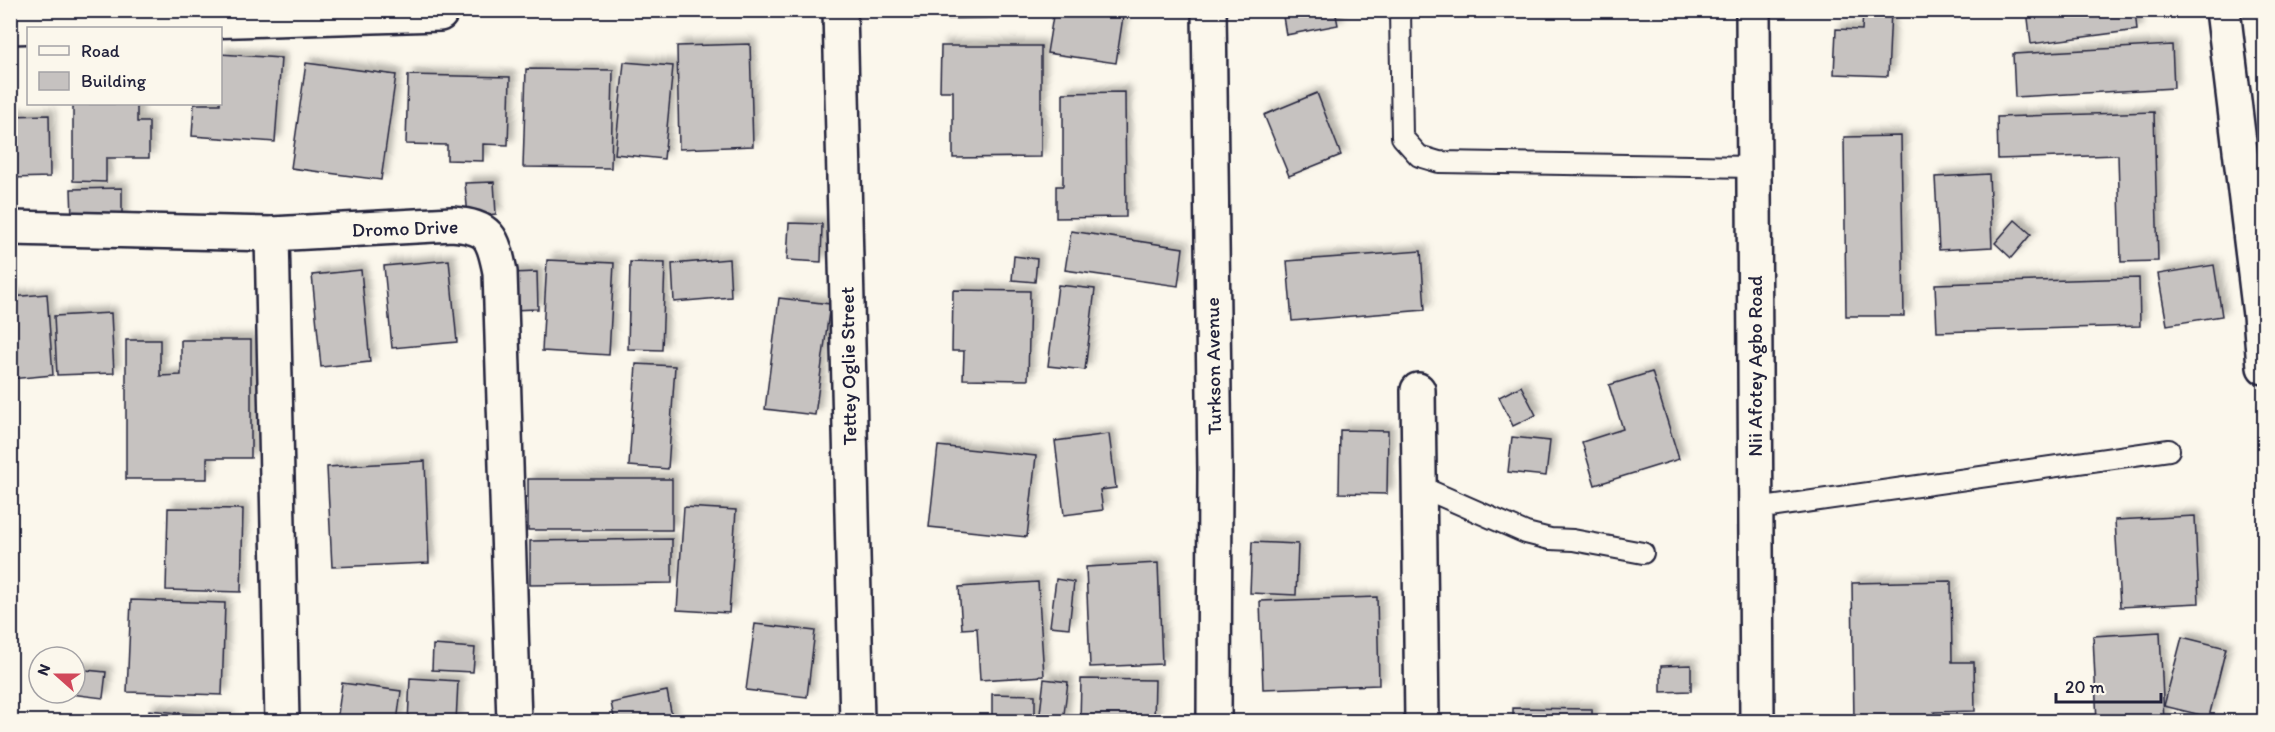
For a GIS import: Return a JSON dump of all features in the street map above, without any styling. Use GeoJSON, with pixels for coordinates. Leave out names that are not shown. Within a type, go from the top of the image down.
{"type":"FeatureCollection","features":[{"type":"Feature","properties":{"kind":"street","name":"Tettey Oglie Street"},"geometry":{"type":"LineString","coordinates":[[840,10],[857,722]]}},
{"type":"Feature","properties":{"kind":"street","name":"Turkson Avenue"},"geometry":{"type":"LineString","coordinates":[[1209,10],[1215,472],[1214,722]]}},
{"type":"Feature","properties":{"kind":"street","name":"Nii Afotey Agbo Road"},"geometry":{"type":"LineString","coordinates":[[1754,10],[1756,722]]}},
{"type":"Feature","properties":{"kind":"street"},"geometry":{"type":"LineString","coordinates":[[2223,10],[2265,367]]}},
{"type":"Feature","properties":{"kind":"street"},"geometry":{"type":"LineString","coordinates":[[10,27],[440,14]]}},
{"type":"Feature","properties":{"kind":"street","name":"Dromo Drive"},"geometry":{"type":"LineString","coordinates":[[10,228],[272,234],[452,224],[472,226],[487,233],[495,249],[500,272],[514,722]]}},
{"type":"Feature","properties":{"kind":"street"},"geometry":{"type":"LineString","coordinates":[[272,234],[282,722]]}},
{"type":"Feature","properties":{"kind":"street"},"geometry":{"type":"LineString","coordinates":[[1418,390],[1422,722]]}},
{"type":"Feature","properties":{"kind":"lane"},"geometry":{"type":"LineString","coordinates":[[1400,10],[1402,136],[1419,156],[1439,162],[1755,167]]}},
{"type":"Feature","properties":{"kind":"lane"},"geometry":{"type":"LineString","coordinates":[[1756,509],[2169,450]]}},
{"type":"Feature","properties":{"kind":"lane"},"geometry":{"type":"LineString","coordinates":[[1419,486],[1526,533],[1550,539],[1573,540],[1643,553]]}},
{"type":"Feature","properties":{"kind":"building"},"geometry":{"type":"Polygon","coordinates":[[[915,10],[1016,10],[1016,18],[915,19],[915,10]]]}},
{"type":"Feature","properties":{"kind":"building"},"geometry":{"type":"Polygon","coordinates":[[[1054,10],[1124,10],[1116,63],[1047,53],[1054,10]]]}},
{"type":"Feature","properties":{"kind":"building"},"geometry":{"type":"Polygon","coordinates":[[[1282,10],[1335,10],[1338,25],[1286,35],[1282,10]]]}},
{"type":"Feature","properties":{"kind":"building"},"geometry":{"type":"Polygon","coordinates":[[[1863,10],[1891,10],[1888,76],[1834,74],[1836,29],[1862,30],[1863,10]]]}},
{"type":"Feature","properties":{"kind":"building"},"geometry":{"type":"Polygon","coordinates":[[[2027,10],[2135,10],[2137,30],[2031,44],[2027,10]]]}},
{"type":"Feature","properties":{"kind":"building"},"geometry":{"type":"Polygon","coordinates":[[[750,44],[753,146],[679,149],[677,46],[750,44]]]}},
{"type":"Feature","properties":{"kind":"building"},"geometry":{"type":"Polygon","coordinates":[[[2172,45],[2174,88],[2015,97],[2013,54],[2172,45]]]}},
{"type":"Feature","properties":{"kind":"building"},"geometry":{"type":"Polygon","coordinates":[[[941,46],[1041,46],[1041,157],[953,158],[953,91],[940,91],[941,46]]]}},
{"type":"Feature","properties":{"kind":"building"},"geometry":{"type":"Polygon","coordinates":[[[222,54],[281,58],[275,142],[192,136],[194,105],[222,105],[222,54]]]}},
{"type":"Feature","properties":{"kind":"building"},"geometry":{"type":"Polygon","coordinates":[[[624,62],[673,66],[664,159],[615,154],[624,62]]]}},
{"type":"Feature","properties":{"kind":"building"},"geometry":{"type":"Polygon","coordinates":[[[306,63],[396,75],[381,180],[291,168],[306,63]]]}},
{"type":"Feature","properties":{"kind":"building"},"geometry":{"type":"Polygon","coordinates":[[[526,69],[613,70],[611,168],[523,167],[526,69]]]}},
{"type":"Feature","properties":{"kind":"building"},"geometry":{"type":"Polygon","coordinates":[[[408,75],[510,77],[508,145],[483,144],[483,161],[447,160],[447,145],[406,144],[408,75]]]}},
{"type":"Feature","properties":{"kind":"building"},"geometry":{"type":"Polygon","coordinates":[[[1125,92],[1126,217],[1056,218],[1056,186],[1063,186],[1063,93],[1125,92]]]}},
{"type":"Feature","properties":{"kind":"building"},"geometry":{"type":"Polygon","coordinates":[[[1317,93],[1341,155],[1289,176],[1264,115],[1317,93]]]}},
{"type":"Feature","properties":{"kind":"building"},"geometry":{"type":"Polygon","coordinates":[[[73,105],[137,105],[137,122],[149,122],[149,158],[106,158],[106,182],[73,181],[73,105]]]}},
{"type":"Feature","properties":{"kind":"building"},"geometry":{"type":"Polygon","coordinates":[[[2154,112],[2158,261],[2121,262],[2118,155],[1998,159],[1997,117],[2154,112]]]}},
{"type":"Feature","properties":{"kind":"building"},"geometry":{"type":"Polygon","coordinates":[[[49,115],[50,177],[10,178],[10,116],[49,115]]]}},
{"type":"Feature","properties":{"kind":"building"},"geometry":{"type":"Polygon","coordinates":[[[1901,136],[1904,316],[1846,316],[1844,137],[1901,136]]]}},
{"type":"Feature","properties":{"kind":"building"},"geometry":{"type":"Polygon","coordinates":[[[1989,174],[1992,247],[1939,250],[1935,177],[1989,174]]]}},
{"type":"Feature","properties":{"kind":"building"},"geometry":{"type":"Polygon","coordinates":[[[494,182],[496,214],[468,217],[465,183],[494,182]]]}},
{"type":"Feature","properties":{"kind":"building"},"geometry":{"type":"Polygon","coordinates":[[[122,188],[122,218],[72,218],[71,189],[122,188]]]}},
{"type":"Feature","properties":{"kind":"building"},"geometry":{"type":"Polygon","coordinates":[[[2015,220],[2031,234],[2011,258],[1995,243],[2015,220]]]}},
{"type":"Feature","properties":{"kind":"building"},"geometry":{"type":"Polygon","coordinates":[[[789,223],[822,224],[821,262],[787,260],[789,223]]]}},
{"type":"Feature","properties":{"kind":"building"},"geometry":{"type":"Polygon","coordinates":[[[1071,231],[1183,248],[1178,286],[1065,270],[1071,231]]]}},
{"type":"Feature","properties":{"kind":"building"},"geometry":{"type":"Polygon","coordinates":[[[1421,251],[1425,310],[1292,321],[1287,261],[1421,251]]]}},
{"type":"Feature","properties":{"kind":"building"},"geometry":{"type":"Polygon","coordinates":[[[1014,256],[1037,259],[1035,282],[1012,280],[1014,256]]]}},
{"type":"Feature","properties":{"kind":"building"},"geometry":{"type":"Polygon","coordinates":[[[729,259],[731,297],[674,302],[672,264],[729,259]]]}},
{"type":"Feature","properties":{"kind":"building"},"geometry":{"type":"Polygon","coordinates":[[[449,260],[457,342],[392,348],[384,266],[449,260]]]}},
{"type":"Feature","properties":{"kind":"building"},"geometry":{"type":"Polygon","coordinates":[[[547,260],[614,263],[609,355],[542,351],[547,260]]]}},
{"type":"Feature","properties":{"kind":"building"},"geometry":{"type":"Polygon","coordinates":[[[630,262],[665,263],[662,350],[628,349],[630,262]]]}},
{"type":"Feature","properties":{"kind":"building"},"geometry":{"type":"Polygon","coordinates":[[[2214,265],[2222,316],[2167,325],[2158,274],[2214,265]]]}},
{"type":"Feature","properties":{"kind":"building"},"geometry":{"type":"Polygon","coordinates":[[[361,270],[370,362],[321,367],[312,275],[361,270]]]}},
{"type":"Feature","properties":{"kind":"building"},"geometry":{"type":"Polygon","coordinates":[[[537,272],[538,309],[511,310],[510,273],[537,272]]]}},
{"type":"Feature","properties":{"kind":"building"},"geometry":{"type":"Polygon","coordinates":[[[2139,278],[2140,326],[1937,332],[1935,284],[2139,278]]]}},
{"type":"Feature","properties":{"kind":"building"},"geometry":{"type":"Polygon","coordinates":[[[1058,285],[1095,289],[1085,370],[1048,366],[1058,285]]]}},
{"type":"Feature","properties":{"kind":"building"},"geometry":{"type":"Polygon","coordinates":[[[953,290],[1030,291],[1028,380],[963,379],[964,351],[952,351],[953,290]]]}},
{"type":"Feature","properties":{"kind":"building"},"geometry":{"type":"Polygon","coordinates":[[[47,294],[53,375],[10,379],[10,297],[47,294]]]}},
{"type":"Feature","properties":{"kind":"building"},"geometry":{"type":"Polygon","coordinates":[[[779,298],[830,304],[815,415],[765,409],[779,298]]]}},
{"type":"Feature","properties":{"kind":"building"},"geometry":{"type":"Polygon","coordinates":[[[111,313],[114,373],[57,375],[54,316],[111,313]]]}},
{"type":"Feature","properties":{"kind":"building"},"geometry":{"type":"Polygon","coordinates":[[[126,340],[160,340],[160,376],[181,375],[181,340],[251,340],[251,458],[207,458],[207,479],[126,479],[126,340]]]}},
{"type":"Feature","properties":{"kind":"building"},"geometry":{"type":"Polygon","coordinates":[[[636,364],[675,366],[668,469],[629,466],[636,364]]]}},
{"type":"Feature","properties":{"kind":"building"},"geometry":{"type":"Polygon","coordinates":[[[1652,372],[1679,459],[1595,485],[1582,442],[1623,429],[1609,385],[1652,372]]]}},
{"type":"Feature","properties":{"kind":"building"},"geometry":{"type":"Polygon","coordinates":[[[1521,386],[1536,415],[1513,426],[1499,397],[1521,386]]]}},
{"type":"Feature","properties":{"kind":"building"},"geometry":{"type":"Polygon","coordinates":[[[1340,430],[1388,431],[1387,494],[1339,493],[1340,430]]]}},
{"type":"Feature","properties":{"kind":"building"},"geometry":{"type":"Polygon","coordinates":[[[1109,434],[1116,488],[1100,490],[1103,510],[1064,515],[1055,441],[1109,434]]]}},
{"type":"Feature","properties":{"kind":"building"},"geometry":{"type":"Polygon","coordinates":[[[1512,437],[1550,441],[1546,476],[1508,472],[1512,437]]]}},
{"type":"Feature","properties":{"kind":"building"},"geometry":{"type":"Polygon","coordinates":[[[938,446],[1036,456],[1027,537],[929,527],[938,446]]]}},
{"type":"Feature","properties":{"kind":"building"},"geometry":{"type":"Polygon","coordinates":[[[425,461],[429,563],[332,567],[327,467],[425,461]]]}},
{"type":"Feature","properties":{"kind":"building"},"geometry":{"type":"Polygon","coordinates":[[[528,479],[672,479],[672,530],[528,530],[528,479]]]}},
{"type":"Feature","properties":{"kind":"building"},"geometry":{"type":"Polygon","coordinates":[[[684,507],[736,510],[729,613],[677,610],[684,507]]]}},
{"type":"Feature","properties":{"kind":"building"},"geometry":{"type":"Polygon","coordinates":[[[168,508],[243,509],[241,592],[166,590],[168,508]]]}},
{"type":"Feature","properties":{"kind":"building"},"geometry":{"type":"Polygon","coordinates":[[[2195,516],[2199,603],[2120,607],[2115,520],[2195,516]]]}},
{"type":"Feature","properties":{"kind":"building"},"geometry":{"type":"Polygon","coordinates":[[[672,539],[672,583],[530,585],[530,541],[672,539]]]}},
{"type":"Feature","properties":{"kind":"building"},"geometry":{"type":"Polygon","coordinates":[[[1252,542],[1298,544],[1296,595],[1250,593],[1252,542]]]}},
{"type":"Feature","properties":{"kind":"building"},"geometry":{"type":"Polygon","coordinates":[[[1158,563],[1162,664],[1090,667],[1086,567],[1158,563]]]}},
{"type":"Feature","properties":{"kind":"building"},"geometry":{"type":"Polygon","coordinates":[[[1056,579],[1074,582],[1069,628],[1050,626],[1056,579]]]}},
{"type":"Feature","properties":{"kind":"building"},"geometry":{"type":"Polygon","coordinates":[[[1951,581],[1952,662],[1974,662],[1975,711],[1934,712],[1934,722],[1854,722],[1852,583],[1951,581]]]}},
{"type":"Feature","properties":{"kind":"building"},"geometry":{"type":"Polygon","coordinates":[[[1038,582],[1044,676],[980,680],[977,628],[962,629],[959,587],[1038,582]]]}},
{"type":"Feature","properties":{"kind":"building"},"geometry":{"type":"Polygon","coordinates":[[[1377,597],[1379,685],[1263,689],[1260,601],[1377,597]]]}},
{"type":"Feature","properties":{"kind":"building"},"geometry":{"type":"Polygon","coordinates":[[[131,600],[225,603],[222,695],[127,692],[131,600]]]}},
{"type":"Feature","properties":{"kind":"building"},"geometry":{"type":"Polygon","coordinates":[[[755,624],[815,631],[807,697],[746,690],[755,624]]]}},
{"type":"Feature","properties":{"kind":"building"},"geometry":{"type":"Polygon","coordinates":[[[2160,632],[2164,722],[2097,722],[2093,636],[2160,632]]]}},
{"type":"Feature","properties":{"kind":"building"},"geometry":{"type":"Polygon","coordinates":[[[2182,637],[2226,648],[2209,717],[2164,706],[2182,637]]]}},
{"type":"Feature","properties":{"kind":"building"},"geometry":{"type":"Polygon","coordinates":[[[433,645],[475,648],[473,672],[432,670],[433,645]]]}},
{"type":"Feature","properties":{"kind":"building"},"geometry":{"type":"Polygon","coordinates":[[[1691,665],[1691,691],[1661,692],[1661,666],[1691,665]]]}},
{"type":"Feature","properties":{"kind":"building"},"geometry":{"type":"Polygon","coordinates":[[[87,670],[106,672],[103,698],[87,696],[87,670]]]}},
{"type":"Feature","properties":{"kind":"building"},"geometry":{"type":"Polygon","coordinates":[[[410,678],[458,681],[456,722],[408,722],[410,678]]]}},
{"type":"Feature","properties":{"kind":"building"},"geometry":{"type":"Polygon","coordinates":[[[1044,679],[1068,682],[1063,722],[1039,722],[1044,679]]]}},
{"type":"Feature","properties":{"kind":"building"},"geometry":{"type":"Polygon","coordinates":[[[1081,679],[1155,680],[1154,722],[1080,722],[1081,679]]]}},
{"type":"Feature","properties":{"kind":"building"},"geometry":{"type":"Polygon","coordinates":[[[342,683],[401,691],[397,722],[337,722],[342,683]]]}},
{"type":"Feature","properties":{"kind":"building"},"geometry":{"type":"Polygon","coordinates":[[[667,691],[673,722],[615,722],[611,703],[667,691]]]}},
{"type":"Feature","properties":{"kind":"building"},"geometry":{"type":"Polygon","coordinates":[[[992,694],[1035,695],[1035,722],[992,722],[992,694]]]}},
{"type":"Feature","properties":{"kind":"building"},"geometry":{"type":"Polygon","coordinates":[[[1513,708],[1592,709],[1592,722],[1513,722],[1513,708]]]}},
{"type":"Feature","properties":{"kind":"building"},"geometry":{"type":"Polygon","coordinates":[[[149,710],[229,718],[229,722],[148,722],[149,710]]]}}]}
